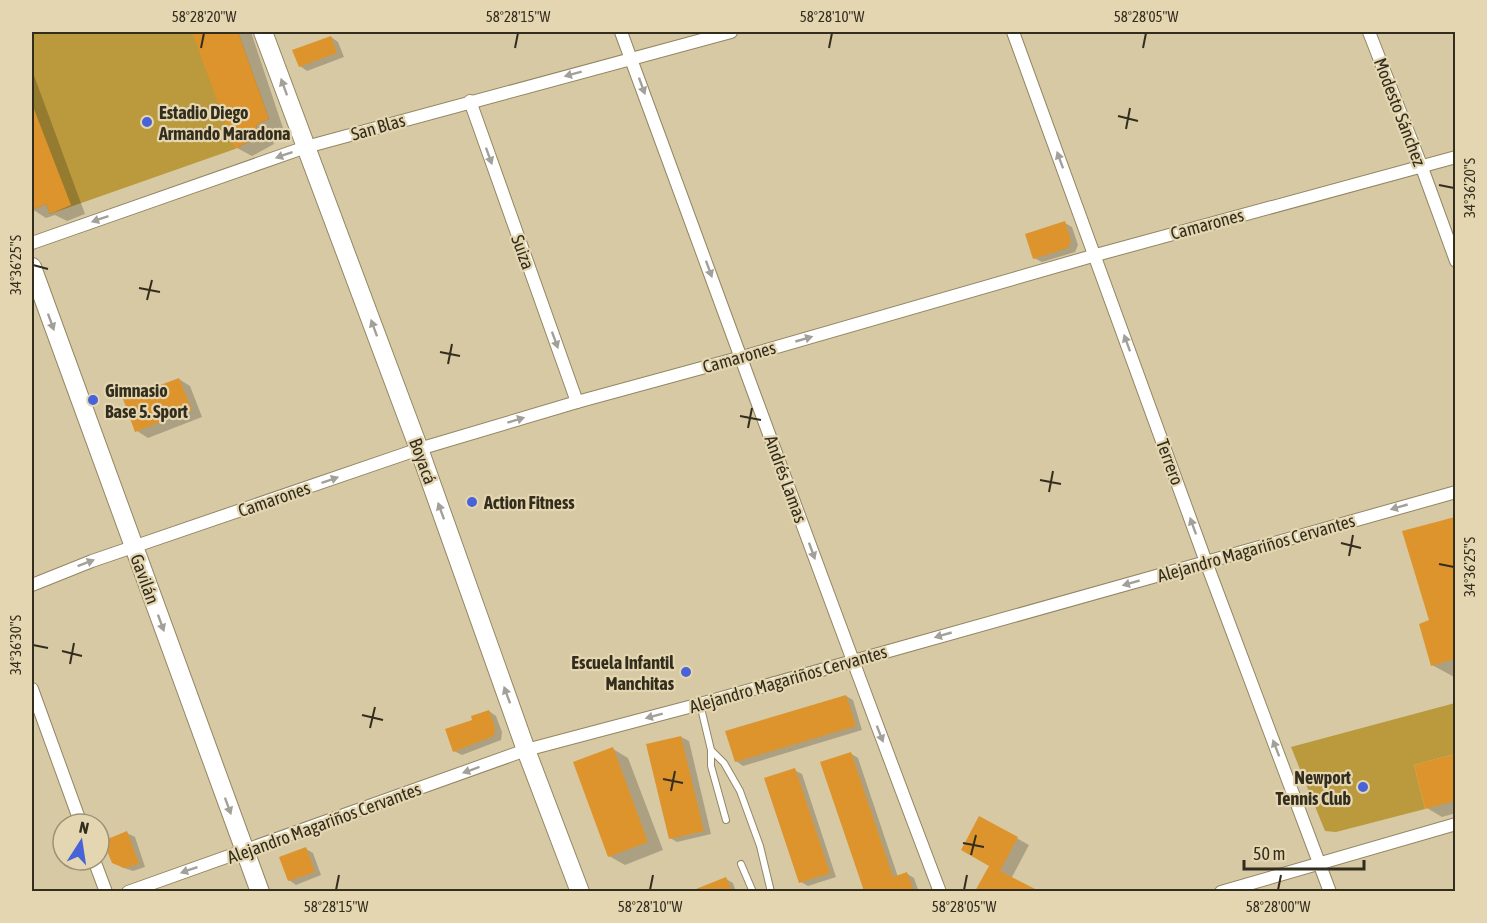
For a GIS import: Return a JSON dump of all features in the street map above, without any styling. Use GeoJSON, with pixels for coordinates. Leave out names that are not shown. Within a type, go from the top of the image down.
{"type":"FeatureCollection","features":[{"type":"Feature","properties":{"kind":"street","name":"Boyacá"},"geometry":{"type":"LineString","coordinates":[[263,32],[419,449],[526,750],[580,891]]}},
{"type":"Feature","properties":{"kind":"street","name":"Andrés Lamas"},"geometry":{"type":"LineString","coordinates":[[621,32],[742,357],[851,660],[940,891]]}},
{"type":"Feature","properties":{"kind":"street","name":"San Blas"},"geometry":{"type":"LineString","coordinates":[[32,243],[306,147],[731,32]]}},
{"type":"Feature","properties":{"kind":"street","name":"Terrero"},"geometry":{"type":"LineString","coordinates":[[1013,32],[1206,562],[1330,891]]}},
{"type":"Feature","properties":{"kind":"street","name":"Modesto Sánchez"},"geometry":{"type":"LineString","coordinates":[[1369,32],[1421,165],[1455,261]]}},
{"type":"Feature","properties":{"kind":"street","name":"Suiza"},"geometry":{"type":"LineString","coordinates":[[470,101],[577,402]]}},
{"type":"Feature","properties":{"kind":"street","name":"Camarones"},"geometry":{"type":"LineString","coordinates":[[32,585],[133,547],[419,449],[1096,255],[1455,157]]}},
{"type":"Feature","properties":{"kind":"street","name":"Gavilán"},"geometry":{"type":"LineString","coordinates":[[32,267],[260,891]]}},
{"type":"Feature","properties":{"kind":"street","name":"Alejandro Magariños Cervantes"},"geometry":{"type":"LineString","coordinates":[[128,891],[526,750],[700,704],[1455,492]]}},
{"type":"Feature","properties":{"kind":"street"},"geometry":{"type":"LineString","coordinates":[[32,689],[77,812]]}},
{"type":"Feature","properties":{"kind":"street"},"geometry":{"type":"LineString","coordinates":[[1221,891],[1455,824]]}},
{"type":"Feature","properties":{"kind":"street"},"geometry":{"type":"LineString","coordinates":[[99,872],[106,891]]}},
{"type":"Feature","properties":{"kind":"lane"},"geometry":{"type":"LineString","coordinates":[[700,704],[711,750],[711,766],[726,820]]}},
{"type":"Feature","properties":{"kind":"lane"},"geometry":{"type":"LineString","coordinates":[[711,750],[724,763],[740,791],[760,846],[771,891]]}},
{"type":"Feature","properties":{"kind":"lane"},"geometry":{"type":"LineString","coordinates":[[741,864],[753,891]]}},
{"type":"Feature","properties":{"kind":"shaded area","name":"Estadio Diego Armando Maradona"},"geometry":{"type":"Polygon","coordinates":[[[32,32],[238,32],[269,119],[256,125],[259,136],[235,149],[50,214],[46,204],[32,210],[32,32]]]}},
{"type":"Feature","properties":{"kind":"shaded area","name":"Newport Tennis Club"},"geometry":{"type":"Polygon","coordinates":[[[1455,703],[1455,754],[1414,765],[1425,809],[1336,832],[1325,831],[1291,747],[1455,703]]]}},
{"type":"Feature","properties":{"kind":"building"},"geometry":{"type":"Polygon","coordinates":[[[192,32],[238,32],[269,119],[256,125],[259,136],[235,149],[192,32]]]}},
{"type":"Feature","properties":{"kind":"building"},"geometry":{"type":"Polygon","coordinates":[[[331,36],[337,53],[299,67],[292,50],[331,36]]]}},
{"type":"Feature","properties":{"kind":"building"},"geometry":{"type":"Polygon","coordinates":[[[32,104],[71,205],[50,214],[46,204],[32,210],[32,104]]]}},
{"type":"Feature","properties":{"kind":"building"},"geometry":{"type":"Polygon","coordinates":[[[1065,221],[1071,241],[1068,248],[1033,259],[1025,234],[1065,221]]]}},
{"type":"Feature","properties":{"kind":"building"},"geometry":{"type":"Polygon","coordinates":[[[179,378],[192,410],[135,432],[123,399],[179,378]]]}},
{"type":"Feature","properties":{"kind":"building"},"geometry":{"type":"Polygon","coordinates":[[[1455,517],[1455,659],[1431,666],[1419,624],[1429,620],[1402,531],[1455,517]]]}},
{"type":"Feature","properties":{"kind":"building"},"geometry":{"type":"Polygon","coordinates":[[[846,695],[856,726],[735,762],[725,731],[846,695]]]}},
{"type":"Feature","properties":{"kind":"building"},"geometry":{"type":"Polygon","coordinates":[[[489,710],[495,727],[494,736],[453,752],[445,729],[472,720],[471,716],[489,710]]]}},
{"type":"Feature","properties":{"kind":"building"},"geometry":{"type":"Polygon","coordinates":[[[681,736],[704,831],[669,839],[646,744],[681,736]]]}},
{"type":"Feature","properties":{"kind":"building"},"geometry":{"type":"Polygon","coordinates":[[[613,747],[648,842],[608,857],[573,762],[613,747]]]}},
{"type":"Feature","properties":{"kind":"building"},"geometry":{"type":"Polygon","coordinates":[[[851,752],[893,877],[907,872],[914,891],[864,891],[820,762],[851,752]]]}},
{"type":"Feature","properties":{"kind":"building"},"geometry":{"type":"Polygon","coordinates":[[[1455,754],[1455,801],[1425,809],[1414,765],[1455,754]]]}},
{"type":"Feature","properties":{"kind":"building"},"geometry":{"type":"Polygon","coordinates":[[[795,768],[830,873],[799,883],[764,778],[795,768]]]}},
{"type":"Feature","properties":{"kind":"building"},"geometry":{"type":"Polygon","coordinates":[[[979,816],[1018,837],[1000,871],[1039,891],[975,891],[989,866],[961,850],[979,816]]]}},
{"type":"Feature","properties":{"kind":"building"},"geometry":{"type":"Polygon","coordinates":[[[127,831],[139,864],[124,868],[112,863],[111,838],[127,831]]]}},
{"type":"Feature","properties":{"kind":"building"},"geometry":{"type":"Polygon","coordinates":[[[306,847],[315,872],[288,881],[279,857],[306,847]]]}},
{"type":"Feature","properties":{"kind":"building"},"geometry":{"type":"Polygon","coordinates":[[[726,877],[732,891],[691,891],[726,877]]]}},
{"type":"Feature","properties":{"kind":"place","name":"Estadio Diego Armando Maradona"},"geometry":{"type":"Point","coordinates":[147,122]}},
{"type":"Feature","properties":{"kind":"place","name":"Gimnasio Base 5. Sport"},"geometry":{"type":"Point","coordinates":[93,400]}},
{"type":"Feature","properties":{"kind":"place","name":"Action Fitness"},"geometry":{"type":"Point","coordinates":[472,502]}},
{"type":"Feature","properties":{"kind":"place","name":"Escuela Infantil Manchitas"},"geometry":{"type":"Point","coordinates":[686,672]}},
{"type":"Feature","properties":{"kind":"place","name":"Newport Tennis Club"},"geometry":{"type":"Point","coordinates":[1363,787]}}]}
